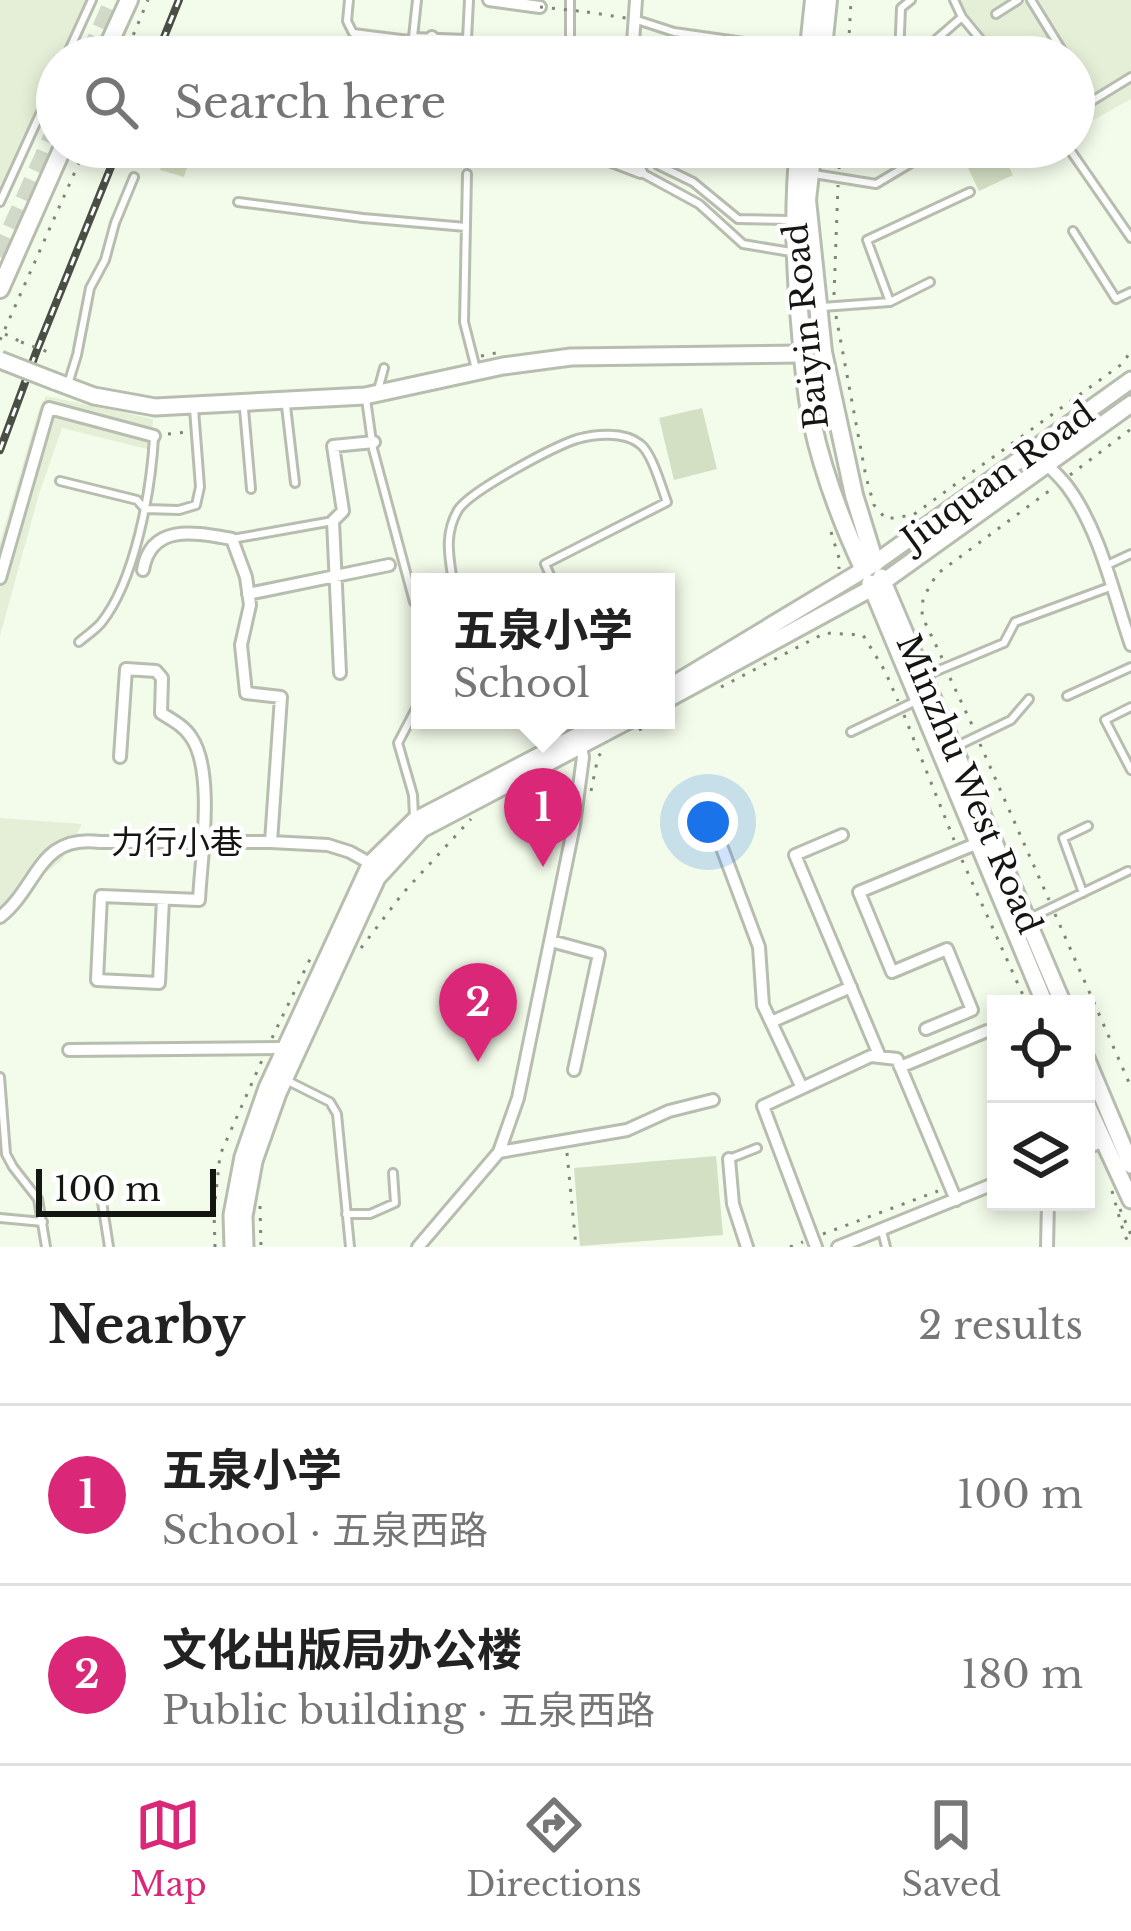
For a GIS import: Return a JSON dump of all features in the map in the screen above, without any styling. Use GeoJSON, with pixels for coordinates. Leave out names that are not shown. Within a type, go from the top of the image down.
{"type":"FeatureCollection","features":[{"type":"Feature","properties":{"kind":"main road"},"geometry":{"type":"LineString","coordinates":[[113,36],[129,0]]}},
{"type":"Feature","properties":{"kind":"main road"},"geometry":{"type":"LineString","coordinates":[[810,36],[814,0]]}},
{"type":"Feature","properties":{"kind":"main road"},"geometry":{"type":"LineString","coordinates":[[824,36],[828,0]]}},
{"type":"Feature","properties":{"kind":"main road"},"geometry":{"type":"LineString","coordinates":[[0,289],[54,168]]}},
{"type":"Feature","properties":{"kind":"main road","name":"Baiyin Road"},"geometry":{"type":"LineString","coordinates":[[798,168],[794,253],[812,423],[836,501],[870,567]]}},
{"type":"Feature","properties":{"kind":"main road","name":"Baiyin Road"},"geometry":{"type":"LineString","coordinates":[[811,168],[808,200],[826,307],[823,352],[870,567]]}},
{"type":"Feature","properties":{"kind":"main road"},"geometry":{"type":"LineString","coordinates":[[0,360],[94,396],[154,407],[371,394],[475,366],[571,357],[803,354]]}},
{"type":"Feature","properties":{"kind":"main road","name":"Jiuquan Road"},"geometry":{"type":"LineString","coordinates":[[675,683],[870,567],[1131,380]]}},
{"type":"Feature","properties":{"kind":"main road","name":"Jiuquan Road"},"geometry":{"type":"LineString","coordinates":[[675,695],[878,585],[1131,404]]}},
{"type":"Feature","properties":{"kind":"main road","name":"Minzhu West Road"},"geometry":{"type":"LineString","coordinates":[[870,567],[924,676],[1059,995]]}},
{"type":"Feature","properties":{"kind":"main road","name":"Minzhu West Road"},"geometry":{"type":"LineString","coordinates":[[878,585],[1041,995]]}},
{"type":"Feature","properties":{"kind":"main road"},"geometry":{"type":"LineString","coordinates":[[233,1247],[232,1215],[243,1157],[284,1048],[377,867],[414,820],[581,732]]}},
{"type":"Feature","properties":{"kind":"main road"},"geometry":{"type":"LineString","coordinates":[[377,867],[422,830],[581,732]]}},
{"type":"Feature","properties":{"kind":"main road"},"geometry":{"type":"LineString","coordinates":[[245,1247],[244,1216],[254,1161],[284,1078],[377,878],[377,867]]}},
{"type":"Feature","properties":{"kind":"main road"},"geometry":{"type":"LineString","coordinates":[[1095,1075],[1125,1132],[1131,1165]]}},
{"type":"Feature","properties":{"kind":"main road"},"geometry":{"type":"LineString","coordinates":[[1095,1145],[1125,1132]]}},
{"type":"Feature","properties":{"kind":"main road"},"geometry":{"type":"LineString","coordinates":[[1095,1146],[1131,1200]]}},
{"type":"Feature","properties":{"kind":"street"},"geometry":{"type":"LineString","coordinates":[[489,0],[540,7]]}},
{"type":"Feature","properties":{"kind":"street"},"geometry":{"type":"LineString","coordinates":[[633,36],[636,0]]}},
{"type":"Feature","properties":{"kind":"street"},"geometry":{"type":"LineString","coordinates":[[630,168],[641,172]]}},
{"type":"Feature","properties":{"kind":"street"},"geometry":{"type":"LineString","coordinates":[[639,168],[641,172]]}},
{"type":"Feature","properties":{"kind":"street"},"geometry":{"type":"LineString","coordinates":[[0,578],[49,408],[154,436]]}},
{"type":"Feature","properties":{"kind":"street"},"geometry":{"type":"LineString","coordinates":[[340,673],[333,521],[343,511],[333,446],[374,442]]}},
{"type":"Feature","properties":{"kind":"street"},"geometry":{"type":"LineString","coordinates":[[1034,451],[1081,509],[1131,645]]}},
{"type":"Feature","properties":{"kind":"street"},"geometry":{"type":"LineString","coordinates":[[143,570],[154,544],[172,535],[194,532],[232,539],[250,604],[241,645],[246,693],[281,697],[271,842]]}},
{"type":"Feature","properties":{"kind":"street"},"geometry":{"type":"LineString","coordinates":[[248,594],[389,566]]}},
{"type":"Feature","properties":{"kind":"street"},"geometry":{"type":"LineString","coordinates":[[120,758],[126,669],[156,671],[162,678],[161,713],[196,742],[206,785],[199,900],[101,896],[97,980],[160,983],[163,899]]}},
{"type":"Feature","properties":{"kind":"street"},"geometry":{"type":"LineString","coordinates":[[418,1247],[499,1151],[518,1098],[574,825],[583,757],[581,732]]}},
{"type":"Feature","properties":{"kind":"street"},"geometry":{"type":"LineString","coordinates":[[842,835],[795,855],[880,1057]]}},
{"type":"Feature","properties":{"kind":"street","name":"力行小巷"},"geometry":{"type":"LineString","coordinates":[[0,917],[51,852],[83,840],[328,845],[377,867]]}},
{"type":"Feature","properties":{"kind":"street"},"geometry":{"type":"LineString","coordinates":[[926,1029],[972,1010],[947,949],[892,972],[859,892],[978,843]]}},
{"type":"Feature","properties":{"kind":"street"},"geometry":{"type":"LineString","coordinates":[[722,848],[760,947],[764,1005],[802,1088]]}},
{"type":"Feature","properties":{"kind":"street"},"geometry":{"type":"LineString","coordinates":[[551,941],[599,954],[574,1070]]}},
{"type":"Feature","properties":{"kind":"street"},"geometry":{"type":"LineString","coordinates":[[771,1022],[851,987]]}},
{"type":"Feature","properties":{"kind":"street"},"geometry":{"type":"LineString","coordinates":[[900,1067],[987,1031]]}},
{"type":"Feature","properties":{"kind":"street"},"geometry":{"type":"LineString","coordinates":[[69,1050],[284,1048]]}},
{"type":"Feature","properties":{"kind":"street"},"geometry":{"type":"LineString","coordinates":[[814,1242],[763,1106],[871,1056],[896,1059],[956,1200]]}},
{"type":"Feature","properties":{"kind":"street"},"geometry":{"type":"LineString","coordinates":[[499,1151],[627,1130],[669,1111],[712,1100]]}},
{"type":"Feature","properties":{"kind":"street"},"geometry":{"type":"LineString","coordinates":[[729,1159],[733,1204],[747,1247]]}},
{"type":"Feature","properties":{"kind":"street"},"geometry":{"type":"LineString","coordinates":[[838,1247],[987,1187]]}},
{"type":"Feature","properties":{"kind":"street"},"geometry":{"type":"LineString","coordinates":[[1047,1247],[1048,1211]]}},
{"type":"Feature","properties":{"kind":"lane"},"geometry":{"type":"LineString","coordinates":[[76,36],[92,0]]}},
{"type":"Feature","properties":{"kind":"lane"},"geometry":{"type":"LineString","coordinates":[[349,0],[347,21],[352,33],[376,36]]}},
{"type":"Feature","properties":{"kind":"lane"},"geometry":{"type":"LineString","coordinates":[[413,36],[417,0]]}},
{"type":"Feature","properties":{"kind":"lane"},"geometry":{"type":"LineString","coordinates":[[467,36],[469,0]]}},
{"type":"Feature","properties":{"kind":"lane"},"geometry":{"type":"LineString","coordinates":[[570,36],[571,0]]}},
{"type":"Feature","properties":{"kind":"lane"},"geometry":{"type":"LineString","coordinates":[[900,36],[901,8],[911,0]]}},
{"type":"Feature","properties":{"kind":"lane"},"geometry":{"type":"LineString","coordinates":[[954,0],[977,36]]}},
{"type":"Feature","properties":{"kind":"lane"},"geometry":{"type":"LineString","coordinates":[[996,14],[1018,0]]}},
{"type":"Feature","properties":{"kind":"lane"},"geometry":{"type":"LineString","coordinates":[[1031,0],[1053,36]]}},
{"type":"Feature","properties":{"kind":"lane"},"geometry":{"type":"LineString","coordinates":[[940,36],[962,17]]}},
{"type":"Feature","properties":{"kind":"lane"},"geometry":{"type":"LineString","coordinates":[[634,19],[702,36]]}},
{"type":"Feature","properties":{"kind":"lane"},"geometry":{"type":"LineString","coordinates":[[1095,99],[1131,77]]}},
{"type":"Feature","properties":{"kind":"lane"},"geometry":{"type":"LineString","coordinates":[[0,202],[36,123]]}},
{"type":"Feature","properties":{"kind":"lane"},"geometry":{"type":"LineString","coordinates":[[663,168],[694,182],[738,219],[794,220]]}},
{"type":"Feature","properties":{"kind":"lane"},"geometry":{"type":"LineString","coordinates":[[810,174],[876,184],[903,168]]}},
{"type":"Feature","properties":{"kind":"lane"},"geometry":{"type":"LineString","coordinates":[[1083,168],[1131,238]]}},
{"type":"Feature","properties":{"kind":"lane"},"geometry":{"type":"LineString","coordinates":[[641,172],[699,204],[743,244],[794,253]]}},
{"type":"Feature","properties":{"kind":"lane"},"geometry":{"type":"LineString","coordinates":[[467,174],[464,322],[475,366]]}},
{"type":"Feature","properties":{"kind":"lane"},"geometry":{"type":"LineString","coordinates":[[60,383],[77,355],[90,288],[105,260],[134,177]]}},
{"type":"Feature","properties":{"kind":"lane"},"geometry":{"type":"LineString","coordinates":[[890,302],[867,240],[970,192]]}},
{"type":"Feature","properties":{"kind":"lane"},"geometry":{"type":"LineString","coordinates":[[238,202],[466,226]]}},
{"type":"Feature","properties":{"kind":"lane"},"geometry":{"type":"LineString","coordinates":[[1073,231],[1116,299],[1131,292]]}},
{"type":"Feature","properties":{"kind":"lane"},"geometry":{"type":"LineString","coordinates":[[826,307],[890,302],[930,282]]}},
{"type":"Feature","properties":{"kind":"lane"},"geometry":{"type":"LineString","coordinates":[[384,368],[369,406],[411,588]]}},
{"type":"Feature","properties":{"kind":"lane"},"geometry":{"type":"LineString","coordinates":[[60,481],[137,500],[145,509],[196,505],[200,487],[194,406]]}},
{"type":"Feature","properties":{"kind":"lane"},"geometry":{"type":"LineString","coordinates":[[286,406],[295,483]]}},
{"type":"Feature","properties":{"kind":"lane"},"geometry":{"type":"LineString","coordinates":[[244,409],[250,489]]}},
{"type":"Feature","properties":{"kind":"lane"},"geometry":{"type":"LineString","coordinates":[[452,573],[447,545],[451,523],[462,504],[578,439],[610,435],[635,440],[648,454],[668,502],[545,564],[550,573]]}},
{"type":"Feature","properties":{"kind":"lane"},"geometry":{"type":"LineString","coordinates":[[79,642],[100,624],[132,560],[145,509],[154,436]]}},
{"type":"Feature","properties":{"kind":"lane"},"geometry":{"type":"LineString","coordinates":[[232,539],[333,521]]}},
{"type":"Feature","properties":{"kind":"lane"},"geometry":{"type":"LineString","coordinates":[[1104,566],[1131,554]]}},
{"type":"Feature","properties":{"kind":"lane"},"geometry":{"type":"LineString","coordinates":[[924,676],[1004,643],[1015,622],[1111,587]]}},
{"type":"Feature","properties":{"kind":"lane"},"geometry":{"type":"LineString","coordinates":[[1067,696],[1131,667]]}},
{"type":"Feature","properties":{"kind":"lane"},"geometry":{"type":"LineString","coordinates":[[850,732],[920,699]]}},
{"type":"Feature","properties":{"kind":"lane"},"geometry":{"type":"LineString","coordinates":[[955,747],[1011,720],[1029,699]]}},
{"type":"Feature","properties":{"kind":"lane"},"geometry":{"type":"LineString","coordinates":[[1131,707],[1105,721],[1131,770]]}},
{"type":"Feature","properties":{"kind":"lane"},"geometry":{"type":"LineString","coordinates":[[411,718],[398,743],[413,795],[414,820]]}},
{"type":"Feature","properties":{"kind":"lane"},"geometry":{"type":"LineString","coordinates":[[1083,892],[1064,838],[1088,826]]}},
{"type":"Feature","properties":{"kind":"lane"},"geometry":{"type":"LineString","coordinates":[[1027,920],[1128,871]]}},
{"type":"Feature","properties":{"kind":"lane"},"geometry":{"type":"LineString","coordinates":[[0,1077],[2,1140],[13,1167],[38,1199],[46,1247]]}},
{"type":"Feature","properties":{"kind":"lane"},"geometry":{"type":"LineString","coordinates":[[284,1078],[330,1102],[337,1114],[350,1247]]}},
{"type":"Feature","properties":{"kind":"lane"},"geometry":{"type":"LineString","coordinates":[[729,1159],[757,1148]]}},
{"type":"Feature","properties":{"kind":"lane"},"geometry":{"type":"LineString","coordinates":[[346,1214],[370,1214],[395,1203],[393,1172]]}},
{"type":"Feature","properties":{"kind":"lane"},"geometry":{"type":"LineString","coordinates":[[102,1202],[109,1247]]}},
{"type":"Feature","properties":{"kind":"lane"},"geometry":{"type":"LineString","coordinates":[[0,1218],[43,1222]]}},
{"type":"Feature","properties":{"kind":"lane"},"geometry":{"type":"LineString","coordinates":[[882,1231],[886,1247]]}},
{"type":"Feature","properties":{"kind":"path"},"geometry":{"type":"LineString","coordinates":[[133,36],[148,0]]}},
{"type":"Feature","properties":{"kind":"path"},"geometry":{"type":"LineString","coordinates":[[849,36],[851,0]]}},
{"type":"Feature","properties":{"kind":"path"},"geometry":{"type":"LineString","coordinates":[[540,7],[634,19]]}},
{"type":"Feature","properties":{"kind":"path"},"geometry":{"type":"LineString","coordinates":[[0,340],[77,168]]}},
{"type":"Feature","properties":{"kind":"path"},"geometry":{"type":"LineString","coordinates":[[839,168],[826,307],[866,477],[874,505],[886,519],[913,515],[1131,353]]}},
{"type":"Feature","properties":{"kind":"path"},"geometry":{"type":"LineString","coordinates":[[4,334],[51,353]]}},
{"type":"Feature","properties":{"kind":"path"},"geometry":{"type":"LineString","coordinates":[[475,366],[490,352],[504,352]]}},
{"type":"Feature","properties":{"kind":"path"},"geometry":{"type":"LineString","coordinates":[[1131,429],[937,574],[926,592],[922,616],[1131,1087]]}},
{"type":"Feature","properties":{"kind":"path"},"geometry":{"type":"LineString","coordinates":[[154,436],[196,431]]}},
{"type":"Feature","properties":{"kind":"path"},"geometry":{"type":"LineString","coordinates":[[706,695],[825,633],[863,635],[885,671],[1023,995]]}},
{"type":"Feature","properties":{"kind":"path"},"geometry":{"type":"LineString","coordinates":[[524,784],[544,788],[565,816]]}},
{"type":"Feature","properties":{"kind":"path"},"geometry":{"type":"LineString","coordinates":[[355,956],[456,832],[482,809]]}},
{"type":"Feature","properties":{"kind":"path"},"geometry":{"type":"LineString","coordinates":[[566,1139],[576,1247]]}},
{"type":"Feature","properties":{"kind":"path"},"geometry":{"type":"LineString","coordinates":[[790,1247],[814,1242],[950,1187]]}},
{"type":"Feature","properties":{"kind":"path"},"geometry":{"type":"LineString","coordinates":[[1111,1190],[1131,1247]]}},
{"type":"Feature","properties":{"kind":"path"},"geometry":{"type":"LineString","coordinates":[[260,1201],[261,1247]]}},
{"type":"Feature","properties":{"kind":"path"},"geometry":{"type":"LineString","coordinates":[[1129,1224],[1131,1235]]}},
{"type":"Feature","properties":{"kind":"shaded area"},"geometry":{"type":"Polygon","coordinates":[[[0,0],[96,0],[78,36],[36,36],[36,123],[0,196],[0,0]]]}},
{"type":"Feature","properties":{"kind":"shaded area"},"geometry":{"type":"Polygon","coordinates":[[[955,0],[1131,0],[1131,99],[1095,119],[1095,36],[982,36],[955,0]]]}},
{"type":"Feature","properties":{"kind":"shaded area"},"geometry":{"type":"Polygon","coordinates":[[[161,168],[187,168],[184,177],[161,168]]]}},
{"type":"Feature","properties":{"kind":"shaded area"},"geometry":{"type":"Polygon","coordinates":[[[968,168],[1010,168],[1013,175],[979,191],[968,168]]]}},
{"type":"Feature","properties":{"kind":"shaded area"},"geometry":{"type":"Polygon","coordinates":[[[46,396],[153,419],[151,450],[62,428],[0,636],[0,543],[46,396]]]}},
{"type":"Feature","properties":{"kind":"shaded area"},"geometry":{"type":"Polygon","coordinates":[[[702,408],[717,469],[674,480],[659,418],[702,408]]]}},
{"type":"Feature","properties":{"kind":"shaded area"},"geometry":{"type":"Polygon","coordinates":[[[0,818],[82,824],[62,860],[0,921],[0,818]]]}},
{"type":"Feature","properties":{"kind":"shaded area"},"geometry":{"type":"Polygon","coordinates":[[[716,1156],[723,1235],[580,1246],[574,1168],[716,1156]]]}},
{"type":"Feature","properties":{"kind":"tunnel"},"geometry":{"type":"LineString","coordinates":[[99,36],[115,0]]}},
{"type":"Feature","properties":{"kind":"tunnel"},"geometry":{"type":"LineString","coordinates":[[0,257],[40,168]]}},
{"type":"Feature","properties":{"kind":"railway"},"geometry":{"type":"LineString","coordinates":[[164,36],[179,0]]}},
{"type":"Feature","properties":{"kind":"railway"},"geometry":{"type":"LineString","coordinates":[[0,450],[111,168]]}},
{"type":"Feature","properties":{"kind":"place","name":"五泉小学"},"geometry":{"type":"Point","coordinates":[543,867]}},
{"type":"Feature","properties":{"kind":"place","name":"文化出版局办公楼"},"geometry":{"type":"Point","coordinates":[478,1062]}}]}
